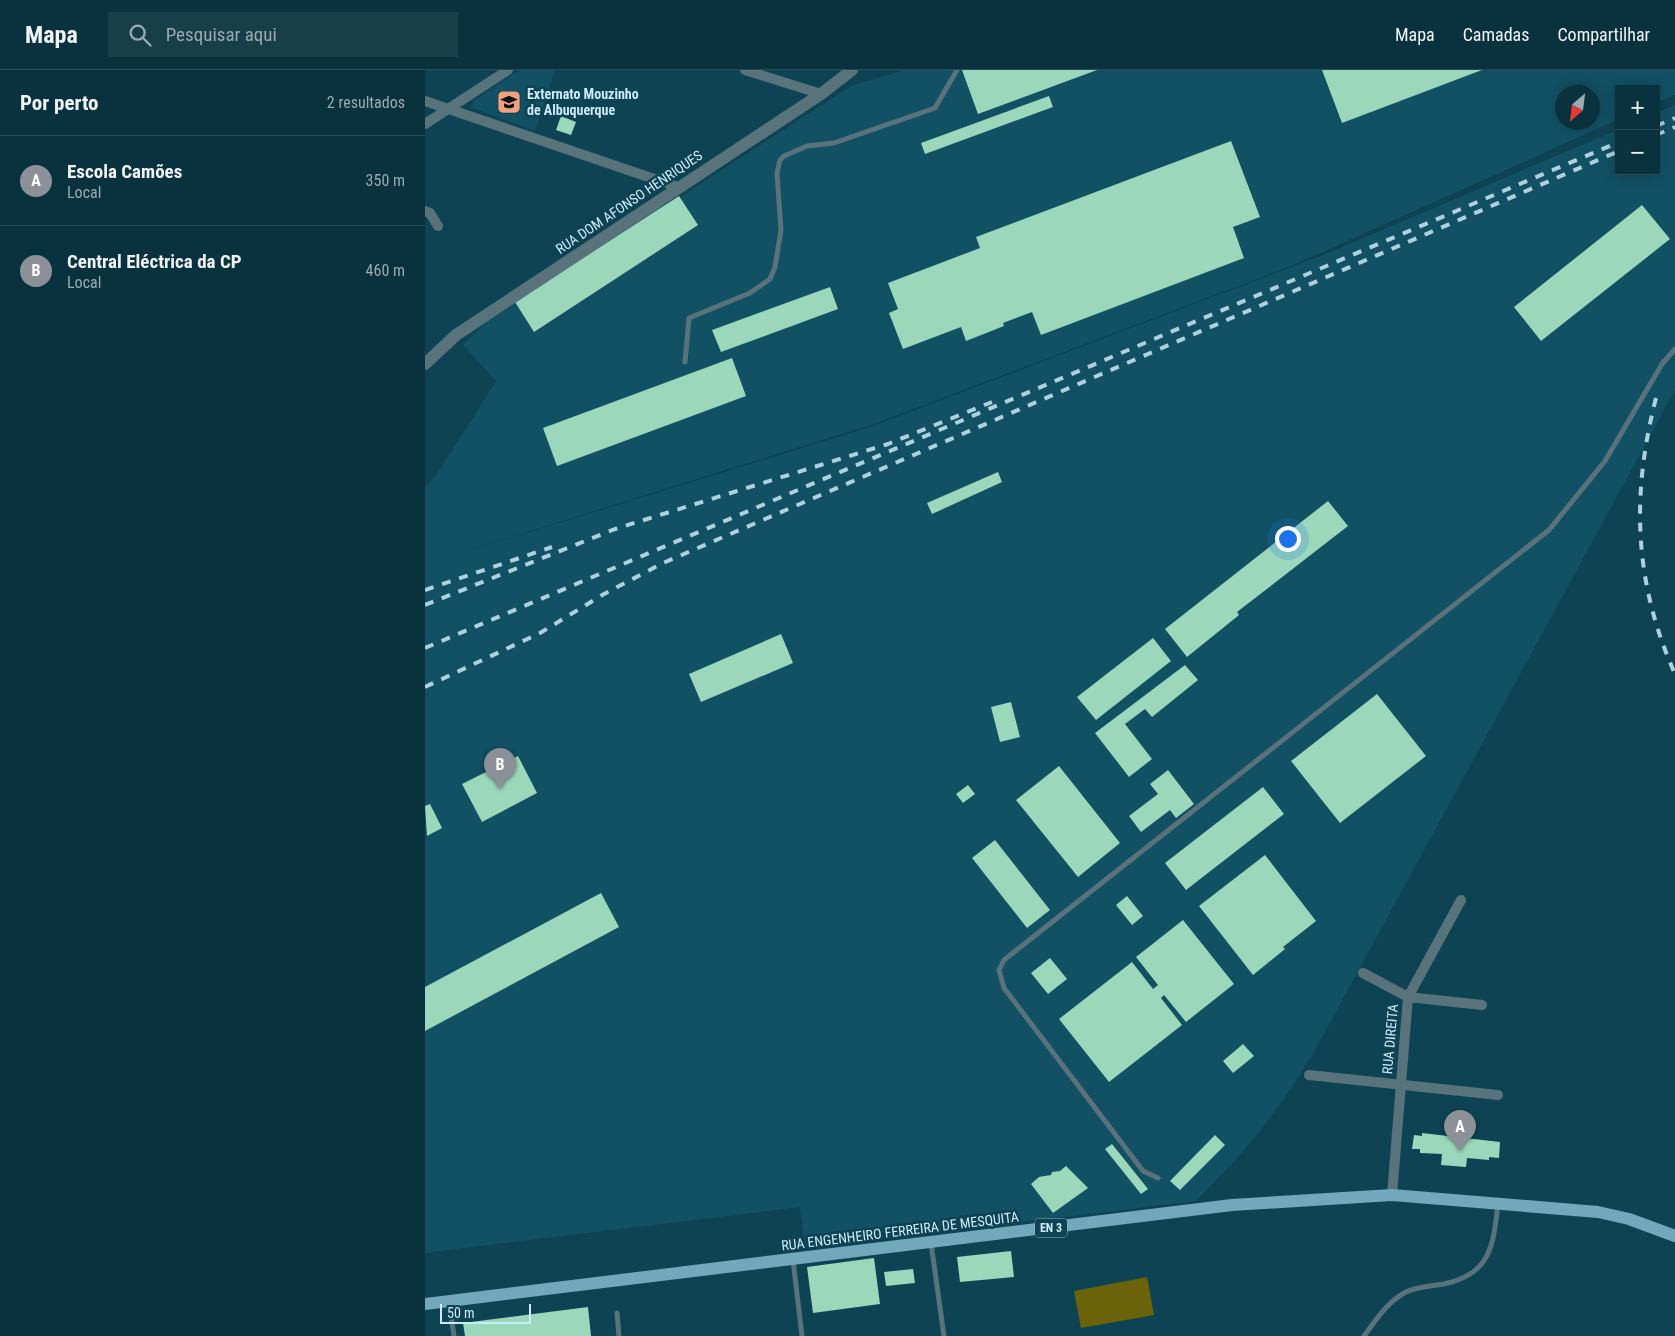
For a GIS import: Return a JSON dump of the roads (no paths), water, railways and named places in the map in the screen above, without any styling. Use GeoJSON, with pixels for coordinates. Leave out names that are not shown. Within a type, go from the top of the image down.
{"type":"FeatureCollection","features":[{"type":"Feature","properties":{"kind":"main road","name":"RUA ENGENHEIRO FERREIRA DE MESQUITA"},"geometry":{"type":"LineString","coordinates":[[425,1304],[1232,1205],[1392,1195],[1598,1212],[1629,1219],[1675,1236]]}},
{"type":"Feature","properties":{"kind":"street"},"geometry":{"type":"LineString","coordinates":[[425,124],[508,70]]}},
{"type":"Feature","properties":{"kind":"street"},"geometry":{"type":"LineString","coordinates":[[745,70],[821,94]]}},
{"type":"Feature","properties":{"kind":"street","name":"RUA DOM AFONSO HENRIQUES"},"geometry":{"type":"LineString","coordinates":[[425,364],[456,335],[678,186],[821,94],[852,70]]}},
{"type":"Feature","properties":{"kind":"street"},"geometry":{"type":"LineString","coordinates":[[425,101],[678,186]]}},
{"type":"Feature","properties":{"kind":"street"},"geometry":{"type":"LineString","coordinates":[[425,211],[429,212],[439,226]]}},
{"type":"Feature","properties":{"kind":"street","name":"RUA DIREITA"},"geometry":{"type":"LineString","coordinates":[[1392,1195],[1407,997],[1461,900]]}},
{"type":"Feature","properties":{"kind":"street"},"geometry":{"type":"LineString","coordinates":[[1363,973],[1407,997],[1482,1005]]}},
{"type":"Feature","properties":{"kind":"street"},"geometry":{"type":"LineString","coordinates":[[1309,1075],[1498,1095]]}},
{"type":"Feature","properties":{"kind":"lane"},"geometry":{"type":"LineString","coordinates":[[685,362],[689,318],[758,289],[773,273],[781,230],[777,173],[780,160],[790,152],[807,146],[834,143],[935,108],[957,70]]}},
{"type":"Feature","properties":{"kind":"lane"},"geometry":{"type":"LineString","coordinates":[[1158,1178],[1143,1171],[1004,988],[999,970],[1004,960],[1549,530],[1605,461],[1662,364],[1675,349]]}},
{"type":"Feature","properties":{"kind":"lane"},"geometry":{"type":"LineString","coordinates":[[1364,1336],[1389,1304],[1407,1292],[1460,1281],[1475,1272],[1487,1258],[1493,1241],[1498,1204]]}},
{"type":"Feature","properties":{"kind":"lane"},"geometry":{"type":"LineString","coordinates":[[931,1242],[944,1336]]}},
{"type":"Feature","properties":{"kind":"lane"},"geometry":{"type":"LineString","coordinates":[[793,1260],[802,1336]]}},
{"type":"Feature","properties":{"kind":"lane"},"geometry":{"type":"LineString","coordinates":[[449,1301],[454,1336]]}},
{"type":"Feature","properties":{"kind":"lane"},"geometry":{"type":"LineString","coordinates":[[617,1313],[619,1336]]}},
{"type":"Feature","properties":{"kind":"railway"},"geometry":{"type":"LineString","coordinates":[[1660,124],[1675,118]]}},
{"type":"Feature","properties":{"kind":"railway"},"geometry":{"type":"LineString","coordinates":[[1660,133],[1675,127]]}},
{"type":"Feature","properties":{"kind":"railway"},"geometry":{"type":"LineString","coordinates":[[425,648],[1615,144]]}},
{"type":"Feature","properties":{"kind":"railway"},"geometry":{"type":"LineString","coordinates":[[425,687],[540,633],[604,594],[663,563],[1615,153]]}},
{"type":"Feature","properties":{"kind":"railway"},"geometry":{"type":"LineString","coordinates":[[1656,398],[1643,469],[1640,504],[1641,538],[1644,572],[1651,606],[1661,640],[1675,674]]}},
{"type":"Feature","properties":{"kind":"railway"},"geometry":{"type":"LineString","coordinates":[[425,605],[615,529],[888,444],[992,402]]}},
{"type":"Feature","properties":{"kind":"railway"},"geometry":{"type":"LineString","coordinates":[[425,590],[552,547]]}},
{"type":"Feature","properties":{"kind":"place","name":"Externato Mouzinho de Albuquerque"},"geometry":{"type":"Point","coordinates":[509,102]}},
{"type":"Feature","properties":{"kind":"place","name":"Central Eléctrica da CP"},"geometry":{"type":"Point","coordinates":[500,789]}},
{"type":"Feature","properties":{"kind":"place","name":"Escola Camões"},"geometry":{"type":"Point","coordinates":[1460,1151]}}]}
